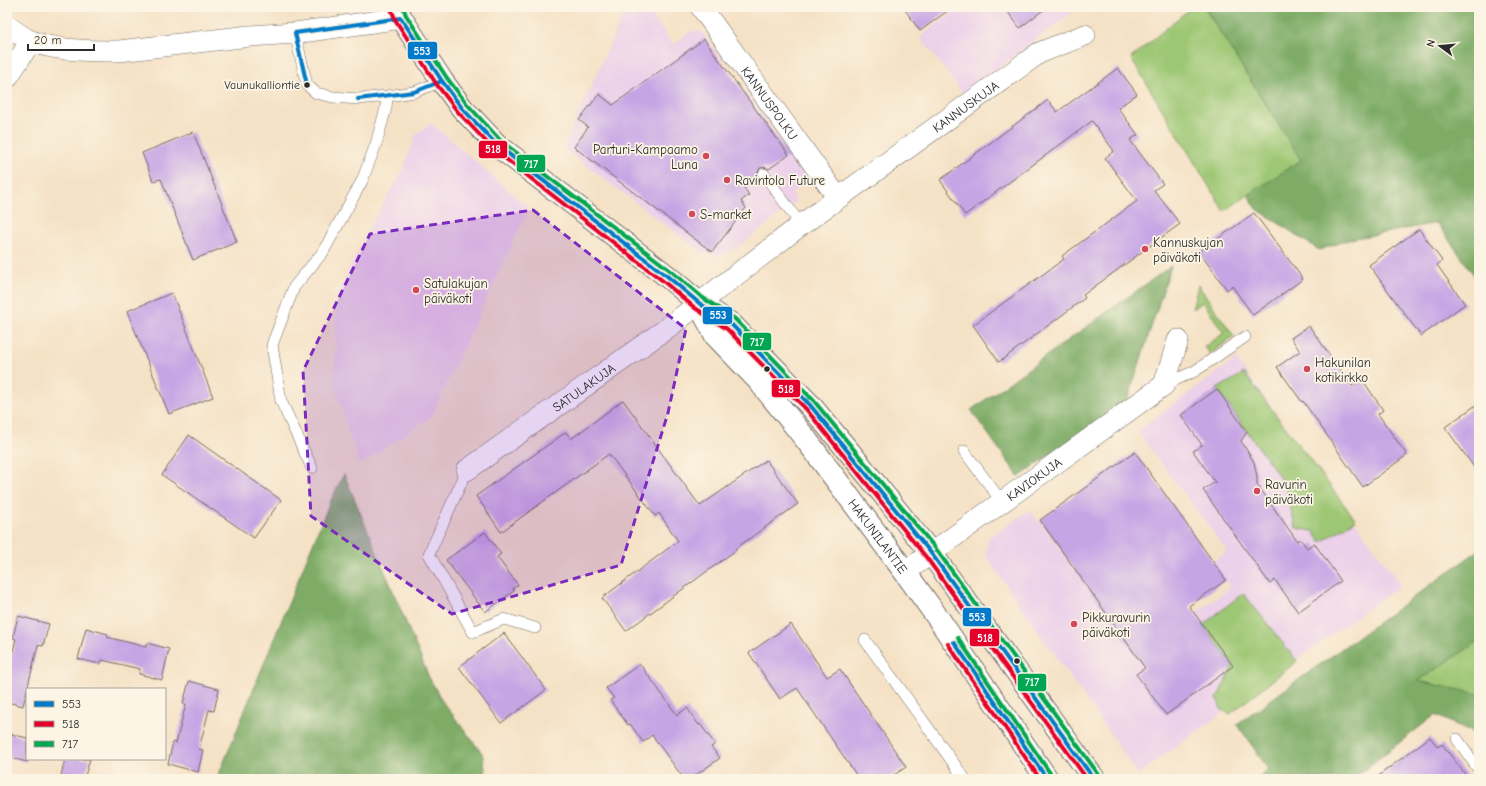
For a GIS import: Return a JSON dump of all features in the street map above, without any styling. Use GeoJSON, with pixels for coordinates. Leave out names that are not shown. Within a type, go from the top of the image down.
{"type":"FeatureCollection","features":[{"type":"Feature","properties":{"kind":"main road","name":"HAKUNILANTIE"},"geometry":{"type":"LineString","coordinates":[[399,12],[442,81],[462,108],[498,145],[667,276],[699,303],[731,324],[810,405],[931,553],[1094,779]]}},
{"type":"Feature","properties":{"kind":"main road","name":"HAKUNILANTIE"},"geometry":{"type":"LineString","coordinates":[[699,303],[716,336],[759,381],[800,432],[905,572],[1047,779]]}},
{"type":"Feature","properties":{"kind":"street","name":"KANNUSPOLKU"},"geometry":{"type":"LineString","coordinates":[[701,7],[838,198]]}},
{"type":"Feature","properties":{"kind":"street"},"geometry":{"type":"LineString","coordinates":[[7,26],[31,41],[57,47],[98,51],[119,51],[250,36],[295,33],[399,12]]}},
{"type":"Feature","properties":{"kind":"street","name":"KANNUSKUJA"},"geometry":{"type":"LineString","coordinates":[[699,303],[801,225],[1039,53],[1085,35]]}},
{"type":"Feature","properties":{"kind":"street"},"geometry":{"type":"LineString","coordinates":[[7,78],[31,41]]}},
{"type":"Feature","properties":{"kind":"street","name":"SATULAKUJA"},"geometry":{"type":"LineString","coordinates":[[467,470],[666,329],[699,303]]}},
{"type":"Feature","properties":{"kind":"street"},"geometry":{"type":"LineString","coordinates":[[1164,386],[1178,340]]}},
{"type":"Feature","properties":{"kind":"street","name":"KAVIOKUJA"},"geometry":{"type":"LineString","coordinates":[[905,572],[1164,386]]}},
{"type":"Feature","properties":{"kind":"lane"},"geometry":{"type":"LineString","coordinates":[[295,33],[307,85],[316,93],[333,97],[358,99],[414,92],[442,81]]}},
{"type":"Feature","properties":{"kind":"lane"},"geometry":{"type":"LineString","coordinates":[[312,468],[281,401],[272,345],[294,287],[323,252],[362,180],[376,144],[386,108],[387,96]]}},
{"type":"Feature","properties":{"kind":"lane"},"geometry":{"type":"LineString","coordinates":[[764,174],[801,225]]}},
{"type":"Feature","properties":{"kind":"lane","name":"KAVIOKUJA"},"geometry":{"type":"LineString","coordinates":[[1164,386],[1196,371],[1245,337]]}},
{"type":"Feature","properties":{"kind":"lane"},"geometry":{"type":"LineString","coordinates":[[964,451],[1002,502]]}},
{"type":"Feature","properties":{"kind":"lane"},"geometry":{"type":"LineString","coordinates":[[467,470],[429,554],[473,632],[504,619],[535,628]]}},
{"type":"Feature","properties":{"kind":"lane"},"geometry":{"type":"LineString","coordinates":[[865,640],[965,779]]}},
{"type":"Feature","properties":{"kind":"lane"},"geometry":{"type":"LineString","coordinates":[[1457,739],[1479,770]]}},
{"type":"Feature","properties":{"kind":"highlighted area"},"geometry":{"type":"Polygon","coordinates":[[[533,210],[686,329],[668,413],[621,565],[452,614],[311,516],[303,371],[370,234],[533,210]]]}},
{"type":"Feature","properties":{"kind":"shaded area"},"geometry":{"type":"Polygon","coordinates":[[[627,7],[646,7],[673,45],[689,32],[701,31],[809,182],[792,192],[796,202],[738,247],[721,256],[703,253],[563,148],[627,7]]]}},
{"type":"Feature","properties":{"kind":"shaded area"},"geometry":{"type":"Polygon","coordinates":[[[960,7],[1080,7],[963,94],[920,37],[960,7]]]}},
{"type":"Feature","properties":{"kind":"shaded area","name":"Satulakujan päiväkoti"},"geometry":{"type":"Polygon","coordinates":[[[431,123],[529,208],[431,417],[360,465],[335,385],[336,305],[346,276],[371,225],[402,172],[416,135],[431,123]]]}},
{"type":"Feature","properties":{"kind":"shaded area"},"geometry":{"type":"Polygon","coordinates":[[[1236,359],[1401,585],[1138,774],[985,555],[989,537],[1030,510],[1136,654],[1222,594],[1230,587],[1213,562],[1227,551],[1137,431],[1236,359]]]}},
{"type":"Feature","properties":{"kind":"green space"},"geometry":{"type":"Polygon","coordinates":[[[1193,7],[1204,7],[1302,160],[1224,211],[1131,58],[1193,7]]]}},
{"type":"Feature","properties":{"kind":"green space"},"geometry":{"type":"Polygon","coordinates":[[[1204,7],[1479,7],[1479,282],[1437,223],[1351,239],[1319,250],[1257,209],[1248,195],[1301,160],[1204,7]]]}},
{"type":"Feature","properties":{"kind":"green space"},"geometry":{"type":"Polygon","coordinates":[[[1171,266],[1128,399],[1019,477],[971,410],[1171,266]]]}},
{"type":"Feature","properties":{"kind":"green space"},"geometry":{"type":"Polygon","coordinates":[[[1198,285],[1234,336],[1210,354],[1204,347],[1224,333],[1203,302],[1192,309],[1198,285]]]}},
{"type":"Feature","properties":{"kind":"green space"},"geometry":{"type":"Polygon","coordinates":[[[1244,373],[1356,520],[1321,542],[1313,531],[1296,528],[1284,483],[1217,389],[1244,373]]]}},
{"type":"Feature","properties":{"kind":"green space"},"geometry":{"type":"Polygon","coordinates":[[[344,474],[428,675],[442,701],[482,753],[487,779],[217,779],[329,504],[344,474]]]}},
{"type":"Feature","properties":{"kind":"green space"},"geometry":{"type":"Polygon","coordinates":[[[1479,550],[1479,641],[1418,681],[1479,694],[1479,735],[1435,715],[1352,779],[1256,779],[1269,770],[1237,724],[1479,550]]]}},
{"type":"Feature","properties":{"kind":"green space"},"geometry":{"type":"Polygon","coordinates":[[[1243,593],[1297,661],[1230,714],[1221,709],[1217,699],[1233,665],[1203,625],[1243,593]]]}},
{"type":"Feature","properties":{"kind":"green space"},"geometry":{"type":"Polygon","coordinates":[[[1479,606],[1479,735],[1435,715],[1352,779],[1350,779],[1380,679],[1479,606]]]}},
{"type":"Feature","properties":{"kind":"building"},"geometry":{"type":"Polygon","coordinates":[[[903,7],[953,7],[920,31],[903,7]]]}},
{"type":"Feature","properties":{"kind":"building"},"geometry":{"type":"Polygon","coordinates":[[[1004,7],[1047,7],[1020,28],[1004,7]]]}},
{"type":"Feature","properties":{"kind":"building"},"geometry":{"type":"Polygon","coordinates":[[[704,39],[789,155],[769,169],[764,167],[760,168],[758,178],[744,188],[749,195],[741,201],[746,208],[712,252],[574,147],[588,127],[579,120],[599,94],[613,105],[704,39]]]}},
{"type":"Feature","properties":{"kind":"building"},"geometry":{"type":"Polygon","coordinates":[[[1118,68],[1137,94],[1118,108],[1138,135],[1130,140],[1163,184],[1154,190],[1180,224],[1083,295],[1085,298],[999,362],[973,325],[1064,259],[1062,256],[1137,201],[1105,158],[1114,151],[1092,121],[965,215],[940,180],[1048,100],[1057,112],[1118,68]]]}},
{"type":"Feature","properties":{"kind":"building"},"geometry":{"type":"Polygon","coordinates":[[[193,132],[237,242],[193,260],[161,179],[153,181],[142,153],[193,132]]]}},
{"type":"Feature","properties":{"kind":"building"},"geometry":{"type":"Polygon","coordinates":[[[1254,213],[1303,279],[1253,315],[1232,286],[1227,290],[1199,252],[1254,213]]]}},
{"type":"Feature","properties":{"kind":"building"},"geometry":{"type":"Polygon","coordinates":[[[1419,229],[1442,261],[1437,265],[1465,304],[1421,336],[1369,265],[1419,229]]]}},
{"type":"Feature","properties":{"kind":"building"},"geometry":{"type":"Polygon","coordinates":[[[172,293],[213,397],[169,414],[127,311],[172,293]]]}},
{"type":"Feature","properties":{"kind":"building"},"geometry":{"type":"Polygon","coordinates":[[[1309,326],[1352,386],[1362,379],[1383,410],[1378,414],[1407,455],[1363,487],[1303,401],[1302,402],[1277,367],[1300,351],[1291,338],[1309,326]]]}},
{"type":"Feature","properties":{"kind":"building"},"geometry":{"type":"Polygon","coordinates":[[[1217,389],[1247,432],[1241,441],[1254,462],[1257,484],[1297,541],[1300,539],[1307,548],[1314,543],[1341,581],[1298,612],[1275,580],[1270,584],[1203,490],[1215,482],[1193,451],[1202,445],[1181,415],[1217,389]]]}},
{"type":"Feature","properties":{"kind":"building"},"geometry":{"type":"Polygon","coordinates":[[[623,400],[700,506],[766,460],[798,504],[736,548],[736,550],[626,631],[602,598],[678,541],[659,513],[655,516],[609,454],[501,532],[476,496],[566,432],[571,439],[623,400]]]}},
{"type":"Feature","properties":{"kind":"building"},"geometry":{"type":"Polygon","coordinates":[[[1479,403],[1479,474],[1445,427],[1479,403]]]}},
{"type":"Feature","properties":{"kind":"building"},"geometry":{"type":"Polygon","coordinates":[[[189,435],[281,500],[254,538],[162,475],[189,435]]]}},
{"type":"Feature","properties":{"kind":"building"},"geometry":{"type":"Polygon","coordinates":[[[1135,452],[1226,580],[1189,606],[1233,666],[1166,715],[1136,674],[1145,668],[1040,520],[1135,452]]]}},
{"type":"Feature","properties":{"kind":"building"},"geometry":{"type":"Polygon","coordinates":[[[485,532],[501,554],[497,557],[518,585],[513,588],[514,591],[485,612],[446,560],[485,532]]]}},
{"type":"Feature","properties":{"kind":"building"},"geometry":{"type":"Polygon","coordinates":[[[18,616],[49,624],[43,646],[38,645],[27,688],[26,688],[23,706],[7,702],[7,675],[16,639],[13,638],[18,616]]]}},
{"type":"Feature","properties":{"kind":"building"},"geometry":{"type":"Polygon","coordinates":[[[791,624],[827,677],[840,669],[906,767],[888,779],[859,779],[797,688],[780,699],[749,653],[791,624]]]}},
{"type":"Feature","properties":{"kind":"building"},"geometry":{"type":"Polygon","coordinates":[[[86,628],[108,634],[107,637],[146,647],[147,643],[169,649],[162,680],[139,674],[140,669],[102,660],[100,664],[78,659],[86,628]]]}},
{"type":"Feature","properties":{"kind":"building"},"geometry":{"type":"Polygon","coordinates":[[[504,633],[546,690],[501,723],[459,667],[504,633]]]}},
{"type":"Feature","properties":{"kind":"building"},"geometry":{"type":"Polygon","coordinates":[[[640,664],[677,715],[687,708],[715,744],[711,747],[720,758],[690,779],[684,779],[652,735],[643,742],[630,724],[628,725],[610,700],[614,698],[606,688],[640,664]]]}},
{"type":"Feature","properties":{"kind":"building"},"geometry":{"type":"Polygon","coordinates":[[[189,681],[219,689],[214,711],[209,710],[199,749],[203,750],[198,772],[168,764],[173,742],[176,743],[186,704],[183,704],[189,681]]]}},
{"type":"Feature","properties":{"kind":"building"},"geometry":{"type":"Polygon","coordinates":[[[7,733],[26,738],[27,762],[7,757],[7,733]]]}},
{"type":"Feature","properties":{"kind":"building"},"geometry":{"type":"Polygon","coordinates":[[[1430,737],[1438,747],[1442,744],[1469,779],[1374,779],[1430,737]]]}},
{"type":"Feature","properties":{"kind":"building"},"geometry":{"type":"Polygon","coordinates":[[[65,760],[90,760],[84,779],[73,779],[61,776],[65,760]]]}},
{"type":"Feature","properties":{"kind":"transit line","name":"717"},"geometry":{"type":"LineString","coordinates":[[403,7],[406,15],[447,78],[467,104],[501,141],[671,271],[703,298],[735,319],[814,401],[936,549],[1099,775]]}},
{"type":"Feature","properties":{"kind":"transit line","name":"518"},"geometry":{"type":"LineString","coordinates":[[391,9],[396,21],[437,85],[458,112],[493,149],[663,281],[695,308],[727,329],[806,409],[926,557],[1087,779]]}},
{"type":"Feature","properties":{"kind":"transit line","name":"553"},"geometry":{"type":"LineString","coordinates":[[307,85],[295,33],[401,18],[442,81],[462,108],[497,145],[667,276],[699,303],[731,324],[810,405],[931,553],[1094,779]]}},
{"type":"Feature","properties":{"kind":"transit line","name":"553"},"geometry":{"type":"LineString","coordinates":[[358,99],[414,92],[442,81]]}},
{"type":"Feature","properties":{"kind":"transit line","name":"717"},"geometry":{"type":"LineString","coordinates":[[958,638],[1052,776]]}},
{"type":"Feature","properties":{"kind":"transit line","name":"553"},"geometry":{"type":"LineString","coordinates":[[954,642],[1047,779]]}},
{"type":"Feature","properties":{"kind":"transit line","name":"518"},"geometry":{"type":"LineString","coordinates":[[948,644],[1040,779]]}},
{"type":"Feature","properties":{"kind":"place","name":"Vaunukalliontie"},"geometry":{"type":"Point","coordinates":[307,85]}},
{"type":"Feature","properties":{"kind":"place","name":"Parturi-Kampaamo Luna"},"geometry":{"type":"Point","coordinates":[706,156]}},
{"type":"Feature","properties":{"kind":"place","name":"Ravintola Future"},"geometry":{"type":"Point","coordinates":[727,180]}},
{"type":"Feature","properties":{"kind":"place","name":"S-market"},"geometry":{"type":"Point","coordinates":[692,214]}},
{"type":"Feature","properties":{"kind":"place","name":"Kannuskujan päiväkoti"},"geometry":{"type":"Point","coordinates":[1145,249]}},
{"type":"Feature","properties":{"kind":"place","name":"Satulakujan päiväkoti"},"geometry":{"type":"Point","coordinates":[416,290]}},
{"type":"Feature","properties":{"kind":"place","name":"Hakunilan kotikirkko"},"geometry":{"type":"Point","coordinates":[1307,369]}},
{"type":"Feature","properties":{"kind":"place","name":"Ravurin päiväkoti"},"geometry":{"type":"Point","coordinates":[1257,491]}},
{"type":"Feature","properties":{"kind":"place","name":"Pikkuravurin päiväkoti"},"geometry":{"type":"Point","coordinates":[1074,624]}}]}
